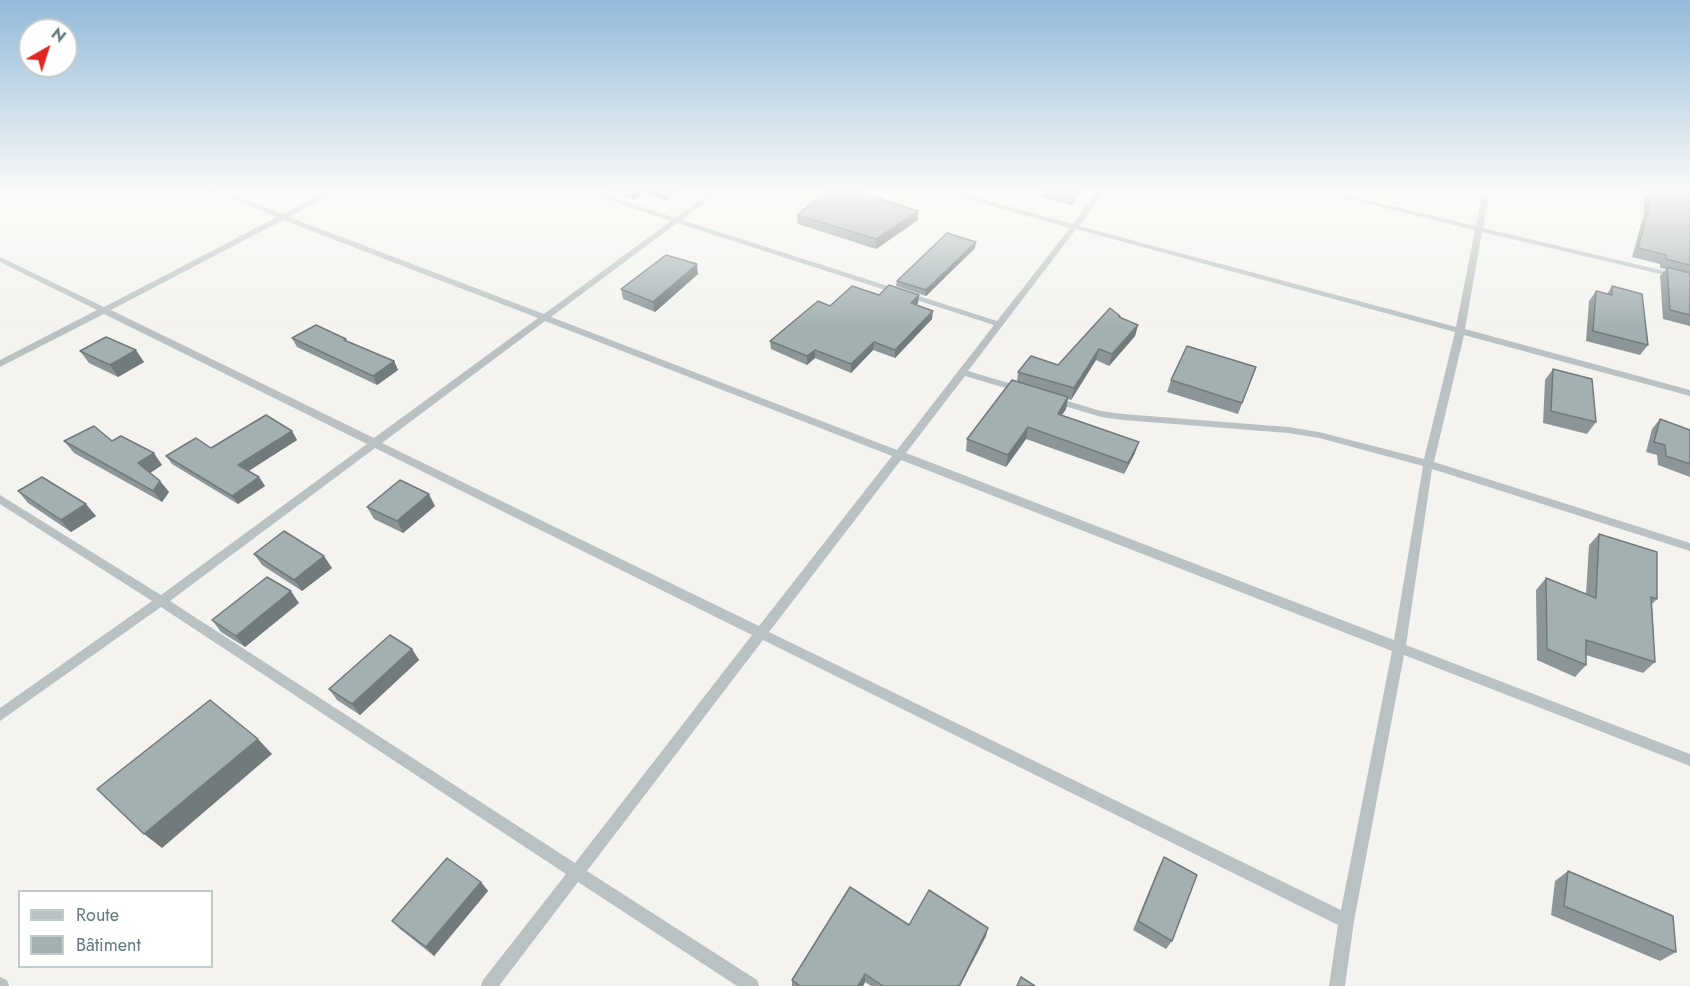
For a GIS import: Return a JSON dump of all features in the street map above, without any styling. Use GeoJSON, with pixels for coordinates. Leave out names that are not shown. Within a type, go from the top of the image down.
{"type":"FeatureCollection","features":[{"type":"Feature","properties":{"kind":"street"},"geometry":{"type":"LineString","coordinates":[[0,364],[246,237]]}},
{"type":"Feature","properties":{"kind":"street"},"geometry":{"type":"LineString","coordinates":[[333,237],[1690,760]]}},
{"type":"Feature","properties":{"kind":"street"},"geometry":{"type":"LineString","coordinates":[[0,716],[161,601],[655,237]]}},
{"type":"Feature","properties":{"kind":"street"},"geometry":{"type":"LineString","coordinates":[[727,237],[999,324]]}},
{"type":"Feature","properties":{"kind":"street"},"geometry":{"type":"LineString","coordinates":[[489,986],[1066,237]]}},
{"type":"Feature","properties":{"kind":"street"},"geometry":{"type":"LineString","coordinates":[[1111,237],[1690,393]]}},
{"type":"Feature","properties":{"kind":"street"},"geometry":{"type":"LineString","coordinates":[[1337,986],[1346,921],[1399,648],[1428,464],[1460,331],[1478,237]]}},
{"type":"Feature","properties":{"kind":"street"},"geometry":{"type":"LineString","coordinates":[[1513,237],[1690,279]]}},
{"type":"Feature","properties":{"kind":"street"},"geometry":{"type":"LineString","coordinates":[[0,259],[1346,921]]}},
{"type":"Feature","properties":{"kind":"street"},"geometry":{"type":"LineString","coordinates":[[962,372],[1026,391]]}},
{"type":"Feature","properties":{"kind":"street"},"geometry":{"type":"LineString","coordinates":[[1047,398],[1101,414],[1123,417],[1288,430],[1319,435],[1428,464],[1690,547]]}},
{"type":"Feature","properties":{"kind":"street"},"geometry":{"type":"LineString","coordinates":[[0,499],[161,601],[751,986]]}},
{"type":"Feature","properties":{"kind":"building"},"geometry":{"type":"Polygon","coordinates":[[[943,237],[960,237],[976,242],[926,290],[897,281],[943,237]]]}},
{"type":"Feature","properties":{"kind":"building"},"geometry":{"type":"Polygon","coordinates":[[[1641,237],[1690,237],[1690,265],[1666,259],[1666,255],[1638,248],[1641,237]]]}},
{"type":"Feature","properties":{"kind":"building"},"geometry":{"type":"Polygon","coordinates":[[[666,255],[697,264],[653,302],[621,289],[666,255]]]}},
{"type":"Feature","properties":{"kind":"building"},"geometry":{"type":"Polygon","coordinates":[[[1667,267],[1690,273],[1690,315],[1670,310],[1667,267]]]}},
{"type":"Feature","properties":{"kind":"building"},"geometry":{"type":"Polygon","coordinates":[[[889,285],[919,295],[911,303],[933,311],[895,350],[874,342],[851,364],[815,350],[807,356],[770,341],[818,301],[830,306],[852,286],[879,295],[889,285]]]}},
{"type":"Feature","properties":{"kind":"building"},"geometry":{"type":"Polygon","coordinates":[[[1612,286],[1642,294],[1648,345],[1593,331],[1596,291],[1612,295],[1612,286]]]}},
{"type":"Feature","properties":{"kind":"building"},"geometry":{"type":"Polygon","coordinates":[[[1110,308],[1119,317],[1138,325],[1112,354],[1099,349],[1074,388],[1018,372],[1031,356],[1058,365],[1110,308]]]}},
{"type":"Feature","properties":{"kind":"building"},"geometry":{"type":"Polygon","coordinates":[[[316,325],[346,339],[344,340],[394,361],[373,376],[292,338],[316,325]]]}},
{"type":"Feature","properties":{"kind":"building"},"geometry":{"type":"Polygon","coordinates":[[[106,337],[136,350],[110,365],[80,351],[106,337]]]}},
{"type":"Feature","properties":{"kind":"building"},"geometry":{"type":"Polygon","coordinates":[[[1187,346],[1256,367],[1242,403],[1171,380],[1187,346]]]}},
{"type":"Feature","properties":{"kind":"building"},"geometry":{"type":"Polygon","coordinates":[[[1553,369],[1592,379],[1596,422],[1551,411],[1553,369]]]}},
{"type":"Feature","properties":{"kind":"building"},"geometry":{"type":"Polygon","coordinates":[[[1012,380],[1068,397],[1058,414],[1139,442],[1128,463],[1028,427],[1008,455],[967,439],[1012,380]]]}},
{"type":"Feature","properties":{"kind":"building"},"geometry":{"type":"Polygon","coordinates":[[[266,415],[292,431],[238,465],[259,477],[232,496],[166,456],[196,438],[211,448],[266,415]]]}},
{"type":"Feature","properties":{"kind":"building"},"geometry":{"type":"Polygon","coordinates":[[[1660,419],[1690,430],[1690,464],[1666,456],[1665,445],[1654,442],[1660,419]]]}},
{"type":"Feature","properties":{"kind":"building"},"geometry":{"type":"Polygon","coordinates":[[[94,426],[112,441],[121,436],[154,453],[138,463],[160,481],[153,491],[64,441],[94,426]]]}},
{"type":"Feature","properties":{"kind":"building"},"geometry":{"type":"Polygon","coordinates":[[[42,477],[86,504],[61,520],[18,491],[42,477]]]}},
{"type":"Feature","properties":{"kind":"building"},"geometry":{"type":"Polygon","coordinates":[[[400,480],[429,494],[397,521],[367,507],[400,480]]]}},
{"type":"Feature","properties":{"kind":"building"},"geometry":{"type":"Polygon","coordinates":[[[284,531],[324,556],[294,580],[254,554],[284,531]]]}},
{"type":"Feature","properties":{"kind":"building"},"geometry":{"type":"Polygon","coordinates":[[[1599,534],[1657,552],[1657,599],[1651,597],[1655,662],[1586,640],[1586,665],[1547,649],[1546,578],[1596,598],[1599,534]]]}},
{"type":"Feature","properties":{"kind":"building"},"geometry":{"type":"Polygon","coordinates":[[[267,577],[291,591],[236,636],[212,620],[267,577]]]}},
{"type":"Feature","properties":{"kind":"building"},"geometry":{"type":"Polygon","coordinates":[[[390,635],[412,649],[352,704],[329,689],[390,635]]]}},
{"type":"Feature","properties":{"kind":"building"},"geometry":{"type":"Polygon","coordinates":[[[210,700],[258,739],[144,834],[97,789],[210,700]]]}},
{"type":"Feature","properties":{"kind":"building"},"geometry":{"type":"Polygon","coordinates":[[[1164,857],[1197,875],[1172,941],[1138,921],[1164,857]]]}},
{"type":"Feature","properties":{"kind":"building"},"geometry":{"type":"Polygon","coordinates":[[[447,858],[481,882],[426,947],[392,921],[447,858]]]}},
{"type":"Feature","properties":{"kind":"building"},"geometry":{"type":"Polygon","coordinates":[[[1568,871],[1673,916],[1676,952],[1564,906],[1568,871]]]}},
{"type":"Feature","properties":{"kind":"building"},"geometry":{"type":"Polygon","coordinates":[[[850,887],[909,925],[929,890],[988,928],[959,986],[883,986],[865,974],[858,986],[800,986],[792,980],[850,887]]]}},
{"type":"Feature","properties":{"kind":"building"},"geometry":{"type":"Polygon","coordinates":[[[1021,977],[1035,986],[1017,986],[1021,977]]]}}]}
